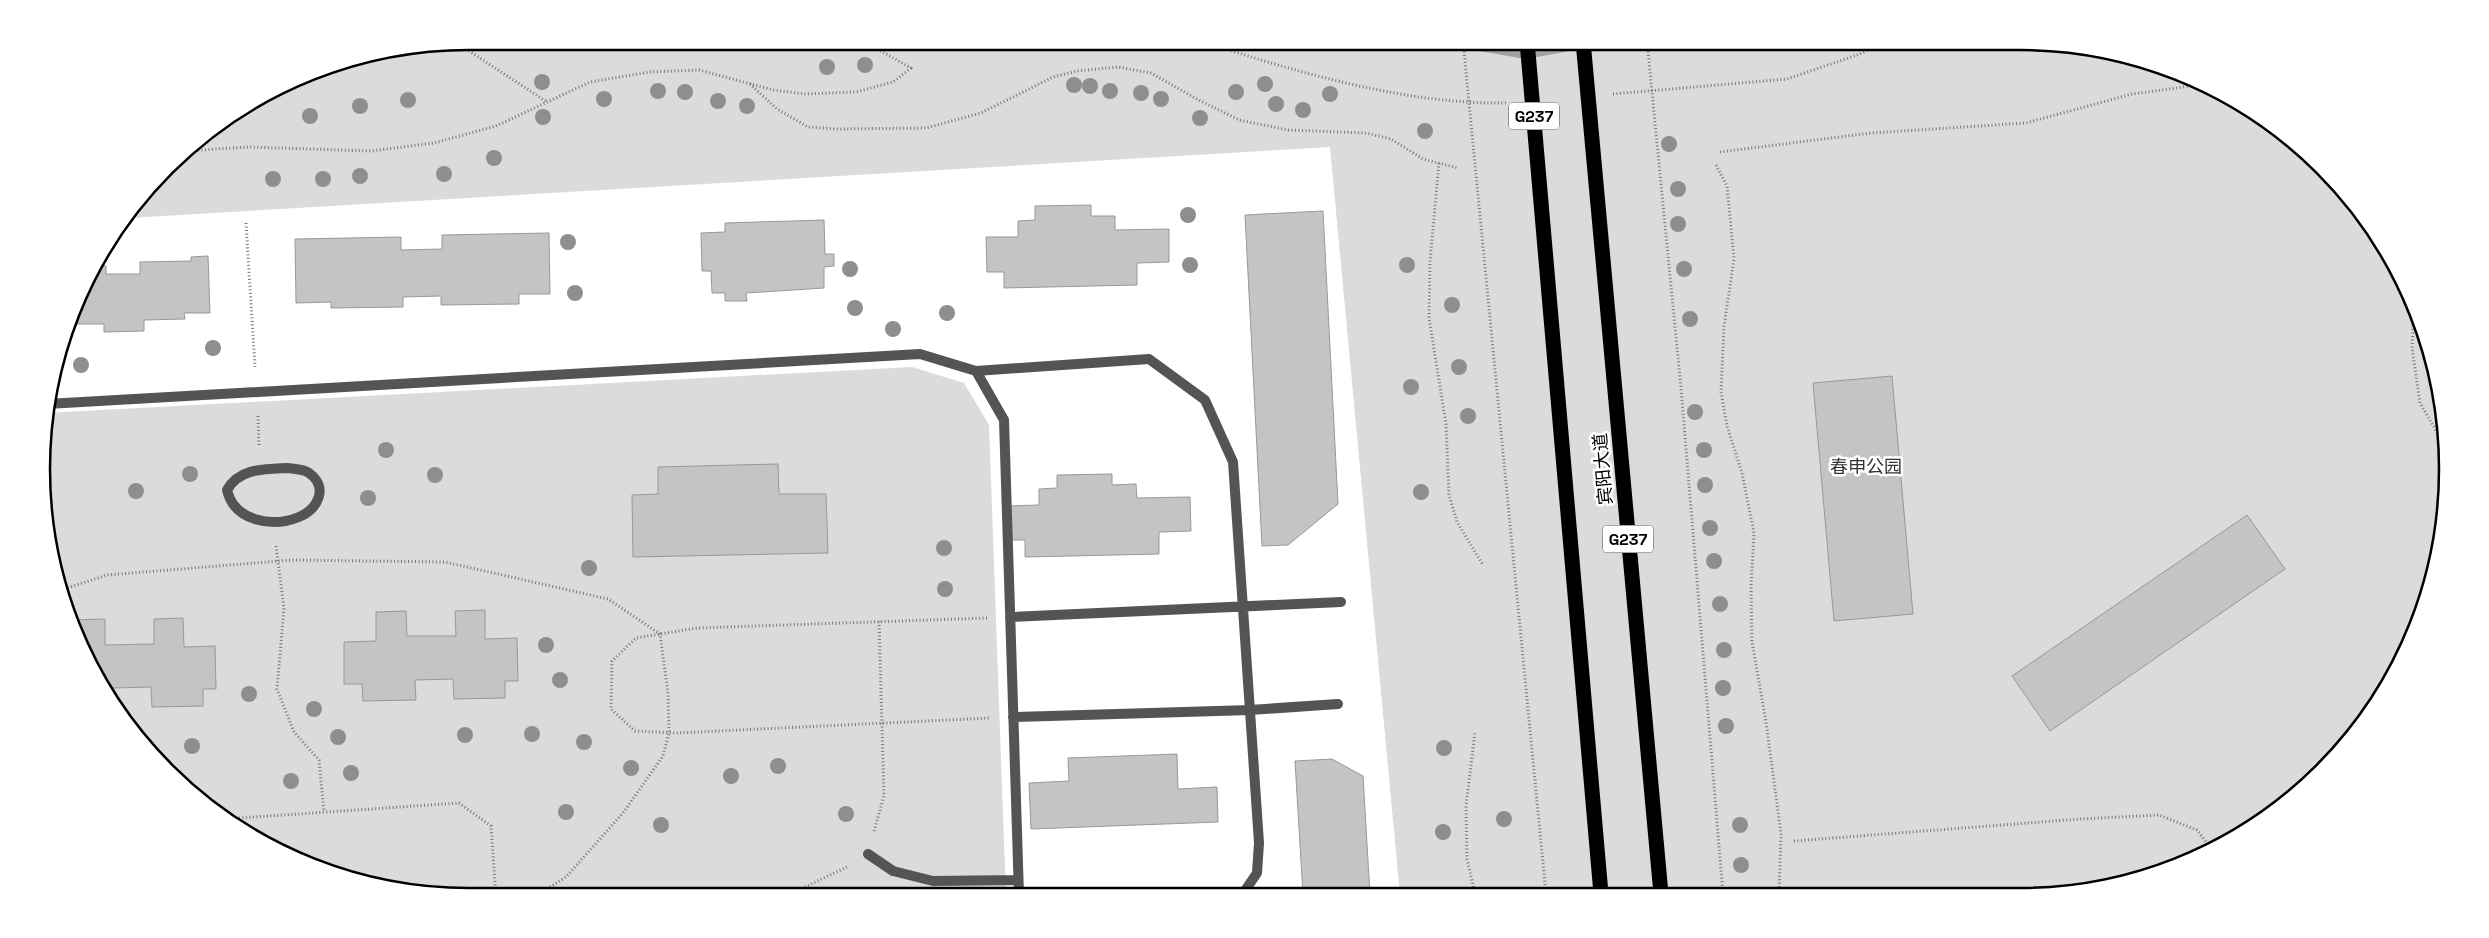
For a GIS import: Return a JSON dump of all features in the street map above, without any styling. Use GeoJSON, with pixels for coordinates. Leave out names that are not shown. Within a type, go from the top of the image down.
{"type":"FeatureCollection","features":[{"type":"Feature","properties":{"kind":"highway","name":"G237"},"geometry":{"type":"LineString","coordinates":[[1528,50],[1601,888]]}},
{"type":"Feature","properties":{"kind":"highway","name":"宾阳大道"},"geometry":{"type":"LineString","coordinates":[[1584,50],[1660,888]]}},
{"type":"Feature","properties":{"kind":"lane"},"geometry":{"type":"LineString","coordinates":[[56,404],[920,354],[976,371],[1150,359],[1205,400],[1233,462],[1259,842],[1257,873],[1247,888]]}},
{"type":"Feature","properties":{"kind":"lane"},"geometry":{"type":"LineString","coordinates":[[976,371],[1004,420],[1018,888]]}},
{"type":"Feature","properties":{"kind":"lane"},"geometry":{"type":"LineString","coordinates":[[287,468],[308,471],[320,489],[320,498],[311,509],[299,517],[273,521],[244,516],[235,509],[227,490],[232,481],[243,474],[260,469],[287,468]]}},
{"type":"Feature","properties":{"kind":"lane"},"geometry":{"type":"LineString","coordinates":[[1010,617],[1341,602]]}},
{"type":"Feature","properties":{"kind":"lane"},"geometry":{"type":"LineString","coordinates":[[1014,717],[1250,710],[1338,704]]}},
{"type":"Feature","properties":{"kind":"lane"},"geometry":{"type":"LineString","coordinates":[[868,854],[893,871],[933,881],[1018,880]]}},
{"type":"Feature","properties":{"kind":"path"},"geometry":{"type":"LineString","coordinates":[[468,50],[547,102]]}},
{"type":"Feature","properties":{"kind":"path"},"geometry":{"type":"LineString","coordinates":[[201,148],[249,147],[371,151],[434,143],[496,126],[590,82],[649,72],[699,70],[773,90],[805,94],[856,92],[893,82],[911,68],[879,50]]}},
{"type":"Feature","properties":{"kind":"path"},"geometry":{"type":"LineString","coordinates":[[1464,50],[1545,888]]}},
{"type":"Feature","properties":{"kind":"path"},"geometry":{"type":"LineString","coordinates":[[1649,50],[1680,378],[1722,888]]}},
{"type":"Feature","properties":{"kind":"path"},"geometry":{"type":"LineString","coordinates":[[750,84],[778,109],[808,127],[846,129],[926,128],[981,113],[1053,77],[1077,71],[1118,67],[1151,72],[1195,98],[1239,120],[1288,130],[1366,133],[1391,139],[1423,159],[1458,168]]}},
{"type":"Feature","properties":{"kind":"path"},"geometry":{"type":"LineString","coordinates":[[1720,152],[1871,133],[2026,123],[2132,94],[2190,86]]}},
{"type":"Feature","properties":{"kind":"path"},"geometry":{"type":"LineString","coordinates":[[1439,163],[1430,261],[1429,318],[1446,424],[1449,495],[1457,522],[1484,565]]}},
{"type":"Feature","properties":{"kind":"path"},"geometry":{"type":"LineString","coordinates":[[1716,165],[1727,186],[1734,259],[1724,326],[1721,392],[1727,426],[1742,473],[1754,533],[1751,588],[1752,642],[1766,722],[1781,834],[1779,888]]}},
{"type":"Feature","properties":{"kind":"path"},"geometry":{"type":"LineString","coordinates":[[246,223],[260,469]]}},
{"type":"Feature","properties":{"kind":"path"},"geometry":{"type":"LineString","coordinates":[[2413,324],[2412,348],[2420,403],[2437,432]]}},
{"type":"Feature","properties":{"kind":"path"},"geometry":{"type":"LineString","coordinates":[[273,521],[284,608],[277,689],[294,732],[319,760],[324,812]]}},
{"type":"Feature","properties":{"kind":"path"},"geometry":{"type":"LineString","coordinates":[[67,588],[107,575],[292,560],[445,562],[608,599],[660,634],[668,693],[668,733],[663,756],[624,813],[566,877],[548,888]]}},
{"type":"Feature","properties":{"kind":"path"},"geometry":{"type":"LineString","coordinates":[[1010,617],[697,628],[636,638],[612,660],[612,709],[635,731],[668,733],[1014,717]]}},
{"type":"Feature","properties":{"kind":"path"},"geometry":{"type":"LineString","coordinates":[[804,888],[839,873],[868,854],[884,796],[879,621]]}},
{"type":"Feature","properties":{"kind":"path"},"geometry":{"type":"LineString","coordinates":[[1474,888],[1467,859],[1466,806],[1475,732]]}},
{"type":"Feature","properties":{"kind":"path"},"geometry":{"type":"LineString","coordinates":[[236,817],[459,803],[491,826],[495,888]]}},
{"type":"Feature","properties":{"kind":"path"},"geometry":{"type":"LineString","coordinates":[[1794,841],[2080,818],[2159,815],[2197,830],[2207,844]]}},
{"type":"Feature","properties":{"kind":"green space","name":"春申公园"},"geometry":{"type":"Polygon","coordinates":[[[2020,50],[2047,51],[2102,58],[2155,72],[2205,93],[2230,106],[2275,137],[2296,154],[2335,193],[2368,236],[2396,284],[2417,334],[2425,361],[2435,414],[2439,469],[2435,524],[2425,577],[2417,604],[2396,654],[2368,702],[2352,724],[2335,745],[2296,784],[2230,832],[2180,856],[2128,874],[2075,884],[2020,888],[1399,888],[1330,147],[134,218],[154,193],[193,154],[259,106],[284,93],[334,72],[387,58],[442,51],[2020,50]]]}},
{"type":"Feature","properties":{"kind":"green space"},"geometry":{"type":"Polygon","coordinates":[[[912,367],[964,383],[989,425],[1006,888],[442,887],[387,880],[361,874],[334,866],[284,845],[236,817],[193,784],[173,765],[154,745],[121,702],[93,654],[72,604],[58,551],[51,496],[50,469],[54,413],[912,367]]]}},
{"type":"Feature","properties":{"kind":"shaded area"},"geometry":{"type":"Polygon","coordinates":[[[1473,50],[1576,50],[1526,59],[1473,50]]]}},
{"type":"Feature","properties":{"kind":"building"},"geometry":{"type":"Polygon","coordinates":[[[1091,205],[1091,216],[1115,216],[1115,230],[1169,229],[1169,262],[1137,263],[1137,285],[1004,288],[1004,272],[987,272],[986,237],[1018,237],[1018,221],[1035,220],[1035,206],[1091,205]]]}},
{"type":"Feature","properties":{"kind":"building"},"geometry":{"type":"Polygon","coordinates":[[[1323,211],[1338,504],[1288,545],[1262,546],[1245,215],[1323,211]]]}},
{"type":"Feature","properties":{"kind":"building"},"geometry":{"type":"Polygon","coordinates":[[[824,220],[825,254],[834,254],[834,266],[824,267],[824,288],[746,293],[747,301],[725,301],[725,293],[712,293],[711,271],[702,271],[701,233],[725,232],[725,223],[824,220]]]}},
{"type":"Feature","properties":{"kind":"building"},"geometry":{"type":"Polygon","coordinates":[[[549,233],[550,294],[519,294],[519,304],[441,305],[441,296],[403,297],[403,307],[331,308],[331,302],[296,303],[295,239],[401,237],[401,250],[442,249],[442,235],[549,233]]]}},
{"type":"Feature","properties":{"kind":"building"},"geometry":{"type":"Polygon","coordinates":[[[208,256],[210,313],[184,313],[185,319],[144,320],[144,331],[104,332],[104,324],[76,324],[102,266],[106,266],[106,274],[140,274],[140,262],[191,261],[191,257],[208,256]]]}},
{"type":"Feature","properties":{"kind":"building"},"geometry":{"type":"Polygon","coordinates":[[[1892,376],[1913,614],[1834,621],[1813,383],[1892,376]]]}},
{"type":"Feature","properties":{"kind":"building"},"geometry":{"type":"Polygon","coordinates":[[[778,464],[779,494],[826,494],[828,553],[633,557],[632,495],[658,494],[658,467],[778,464]]]}},
{"type":"Feature","properties":{"kind":"building"},"geometry":{"type":"Polygon","coordinates":[[[1112,474],[1112,485],[1136,484],[1137,498],[1190,497],[1191,531],[1159,532],[1159,554],[1025,557],[1025,540],[1008,540],[1008,506],[1039,505],[1039,489],[1057,488],[1057,475],[1112,474]]]}},
{"type":"Feature","properties":{"kind":"building"},"geometry":{"type":"Polygon","coordinates":[[[2247,515],[2285,569],[2050,731],[2012,676],[2247,515]]]}},
{"type":"Feature","properties":{"kind":"building"},"geometry":{"type":"Polygon","coordinates":[[[485,610],[485,639],[517,638],[518,681],[505,681],[505,698],[454,699],[453,679],[415,680],[416,700],[363,701],[362,684],[344,684],[344,642],[376,641],[376,612],[406,611],[407,636],[456,636],[455,611],[485,610]]]}},
{"type":"Feature","properties":{"kind":"building"},"geometry":{"type":"Polygon","coordinates":[[[183,618],[184,647],[215,646],[216,689],[203,689],[203,706],[152,707],[151,687],[113,689],[93,654],[78,620],[105,619],[105,645],[154,644],[154,619],[183,618]]]}},
{"type":"Feature","properties":{"kind":"building"},"geometry":{"type":"Polygon","coordinates":[[[1177,754],[1178,789],[1217,787],[1218,822],[1031,829],[1029,783],[1069,781],[1068,758],[1177,754]]]}},
{"type":"Feature","properties":{"kind":"building"},"geometry":{"type":"Polygon","coordinates":[[[1332,759],[1363,776],[1370,888],[1303,888],[1295,761],[1332,759]]]}}]}
